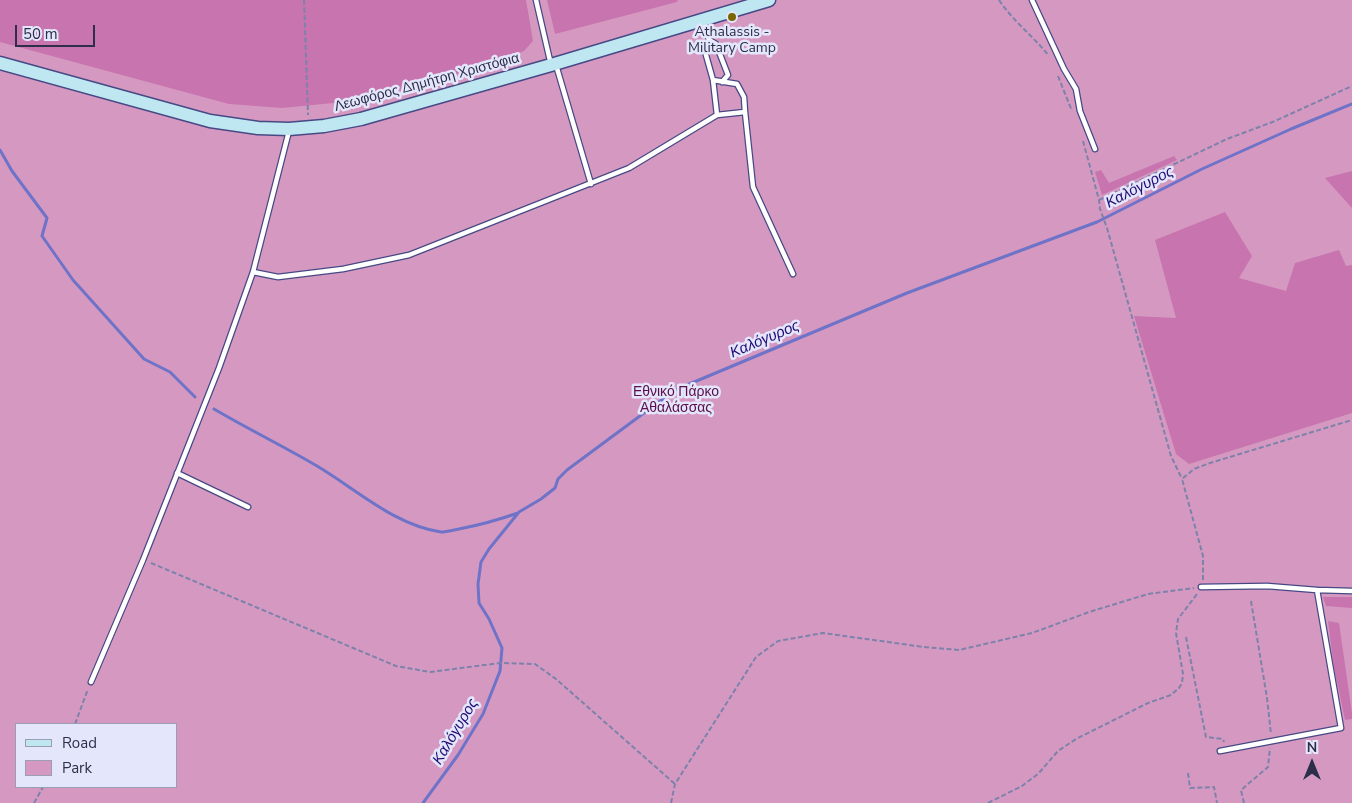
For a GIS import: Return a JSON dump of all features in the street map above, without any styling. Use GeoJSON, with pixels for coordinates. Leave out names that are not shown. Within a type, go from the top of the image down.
{"type":"FeatureCollection","features":[{"type":"Feature","properties":{"kind":"main road","name":"Λεωφόρος Δημήτρη Χριστόφια"},"geometry":{"type":"LineString","coordinates":[[0,63],[210,121],[258,128],[289,129],[361,119],[769,0]]}},
{"type":"Feature","properties":{"kind":"lane"},"geometry":{"type":"LineString","coordinates":[[536,0],[591,184]]}},
{"type":"Feature","properties":{"kind":"lane"},"geometry":{"type":"LineString","coordinates":[[1032,0],[1064,69],[1076,89],[1080,110],[1095,149]]}},
{"type":"Feature","properties":{"kind":"lane"},"geometry":{"type":"LineString","coordinates":[[703,19],[709,40],[716,44],[728,75],[722,82]]}},
{"type":"Feature","properties":{"kind":"lane"},"geometry":{"type":"LineString","coordinates":[[709,40],[704,48],[714,80],[717,115]]}},
{"type":"Feature","properties":{"kind":"lane"},"geometry":{"type":"LineString","coordinates":[[714,80],[737,84],[744,97],[753,187],[793,274]]}},
{"type":"Feature","properties":{"kind":"lane"},"geometry":{"type":"LineString","coordinates":[[252,272],[278,277],[343,269],[409,255],[630,168],[717,115],[745,112]]}},
{"type":"Feature","properties":{"kind":"lane"},"geometry":{"type":"LineString","coordinates":[[91,682],[143,560],[220,368],[252,272],[289,129]]}},
{"type":"Feature","properties":{"kind":"lane"},"geometry":{"type":"LineString","coordinates":[[178,473],[248,507]]}},
{"type":"Feature","properties":{"kind":"lane"},"geometry":{"type":"LineString","coordinates":[[1201,587],[1267,586],[1352,591]]}},
{"type":"Feature","properties":{"kind":"lane"},"geometry":{"type":"LineString","coordinates":[[1220,751],[1341,728],[1317,590]]}},
{"type":"Feature","properties":{"kind":"path"},"geometry":{"type":"LineString","coordinates":[[304,0],[309,127]]}},
{"type":"Feature","properties":{"kind":"path"},"geometry":{"type":"LineString","coordinates":[[999,0],[1012,18],[1035,39],[1052,60]]}},
{"type":"Feature","properties":{"kind":"path"},"geometry":{"type":"LineString","coordinates":[[1056,69],[1074,118]]}},
{"type":"Feature","properties":{"kind":"path"},"geometry":{"type":"LineString","coordinates":[[1099,200],[1228,139],[1275,121],[1352,86]]}},
{"type":"Feature","properties":{"kind":"path"},"geometry":{"type":"LineString","coordinates":[[988,803],[1022,786],[1038,774],[1058,751],[1076,739],[1148,703],[1171,695],[1179,688],[1182,683],[1183,674],[1176,633],[1178,619],[1201,587],[1204,576],[1203,556],[1182,479],[1171,456],[1080,134]]}},
{"type":"Feature","properties":{"kind":"path"},"geometry":{"type":"LineString","coordinates":[[1182,479],[1194,469],[1210,463],[1352,420]]}},
{"type":"Feature","properties":{"kind":"path"},"geometry":{"type":"LineString","coordinates":[[143,560],[396,666],[430,672],[500,663],[535,664],[556,679],[675,784]]}},
{"type":"Feature","properties":{"kind":"path"},"geometry":{"type":"LineString","coordinates":[[671,803],[675,784],[756,657],[778,641],[823,633],[959,650],[1032,633],[1089,612],[1148,594],[1201,587]]}},
{"type":"Feature","properties":{"kind":"path"},"geometry":{"type":"LineString","coordinates":[[1244,803],[1241,790],[1268,767],[1271,741],[1267,698],[1251,601]]}},
{"type":"Feature","properties":{"kind":"path"},"geometry":{"type":"LineString","coordinates":[[1186,637],[1206,737],[1223,739],[1228,750]]}},
{"type":"Feature","properties":{"kind":"path"},"geometry":{"type":"LineString","coordinates":[[75,723],[91,682]]}},
{"type":"Feature","properties":{"kind":"path"},"geometry":{"type":"LineString","coordinates":[[1188,773],[1190,788],[1214,787],[1217,803]]}},
{"type":"Feature","properties":{"kind":"path"},"geometry":{"type":"LineString","coordinates":[[34,803],[42,788]]}},
{"type":"Feature","properties":{"kind":"green space","name":"Εθνικό Πάρκο Αθαλάσσας"},"geometry":{"type":"Polygon","coordinates":[[[0,0],[1352,0],[1352,803],[0,803],[0,0]]]}},
{"type":"Feature","properties":{"kind":"shaded area"},"geometry":{"type":"Polygon","coordinates":[[[0,0],[526,0],[533,41],[524,51],[502,60],[433,82],[354,101],[282,108],[229,104],[0,42],[0,0]]]}},
{"type":"Feature","properties":{"kind":"shaded area"},"geometry":{"type":"Polygon","coordinates":[[[547,0],[678,0],[677,2],[555,34],[547,0]]]}},
{"type":"Feature","properties":{"kind":"shaded area"},"geometry":{"type":"Polygon","coordinates":[[[1174,156],[1177,160],[1102,195],[1095,172],[1101,170],[1109,183],[1174,156]]]}},
{"type":"Feature","properties":{"kind":"shaded area"},"geometry":{"type":"Polygon","coordinates":[[[1352,171],[1352,208],[1325,178],[1352,171]]]}},
{"type":"Feature","properties":{"kind":"shaded area"},"geometry":{"type":"Polygon","coordinates":[[[1225,212],[1252,256],[1239,278],[1286,291],[1295,263],[1339,250],[1346,266],[1352,265],[1352,413],[1189,464],[1176,454],[1134,316],[1176,318],[1155,240],[1225,212]]]}},
{"type":"Feature","properties":{"kind":"shaded area"},"geometry":{"type":"Polygon","coordinates":[[[1323,597],[1352,597],[1352,608],[1326,606],[1323,597]]]}},
{"type":"Feature","properties":{"kind":"shaded area"},"geometry":{"type":"Polygon","coordinates":[[[1328,621],[1339,623],[1352,719],[1345,720],[1334,668],[1328,621]]]}},
{"type":"Feature","properties":{"kind":"waterway","name":"Καλόγυρος"},"geometry":{"type":"LineString","coordinates":[[423,803],[458,755],[483,714],[500,671],[502,648],[489,619],[479,603],[478,584],[481,562],[519,512],[555,488],[558,479],[567,470],[675,390],[907,293],[1097,222],[1202,169],[1352,104]]}},
{"type":"Feature","properties":{"kind":"waterway"},"geometry":{"type":"LineString","coordinates":[[0,150],[12,171],[47,218],[42,236],[73,280],[144,359],[170,372],[195,397]]}},
{"type":"Feature","properties":{"kind":"waterway"},"geometry":{"type":"LineString","coordinates":[[214,409],[317,466],[391,514],[424,528],[441,532],[448,531],[482,524],[518,513]]}},
{"type":"Feature","properties":{"kind":"place","name":"Athalassis - Military Camp"},"geometry":{"type":"Point","coordinates":[732,17]}}]}
